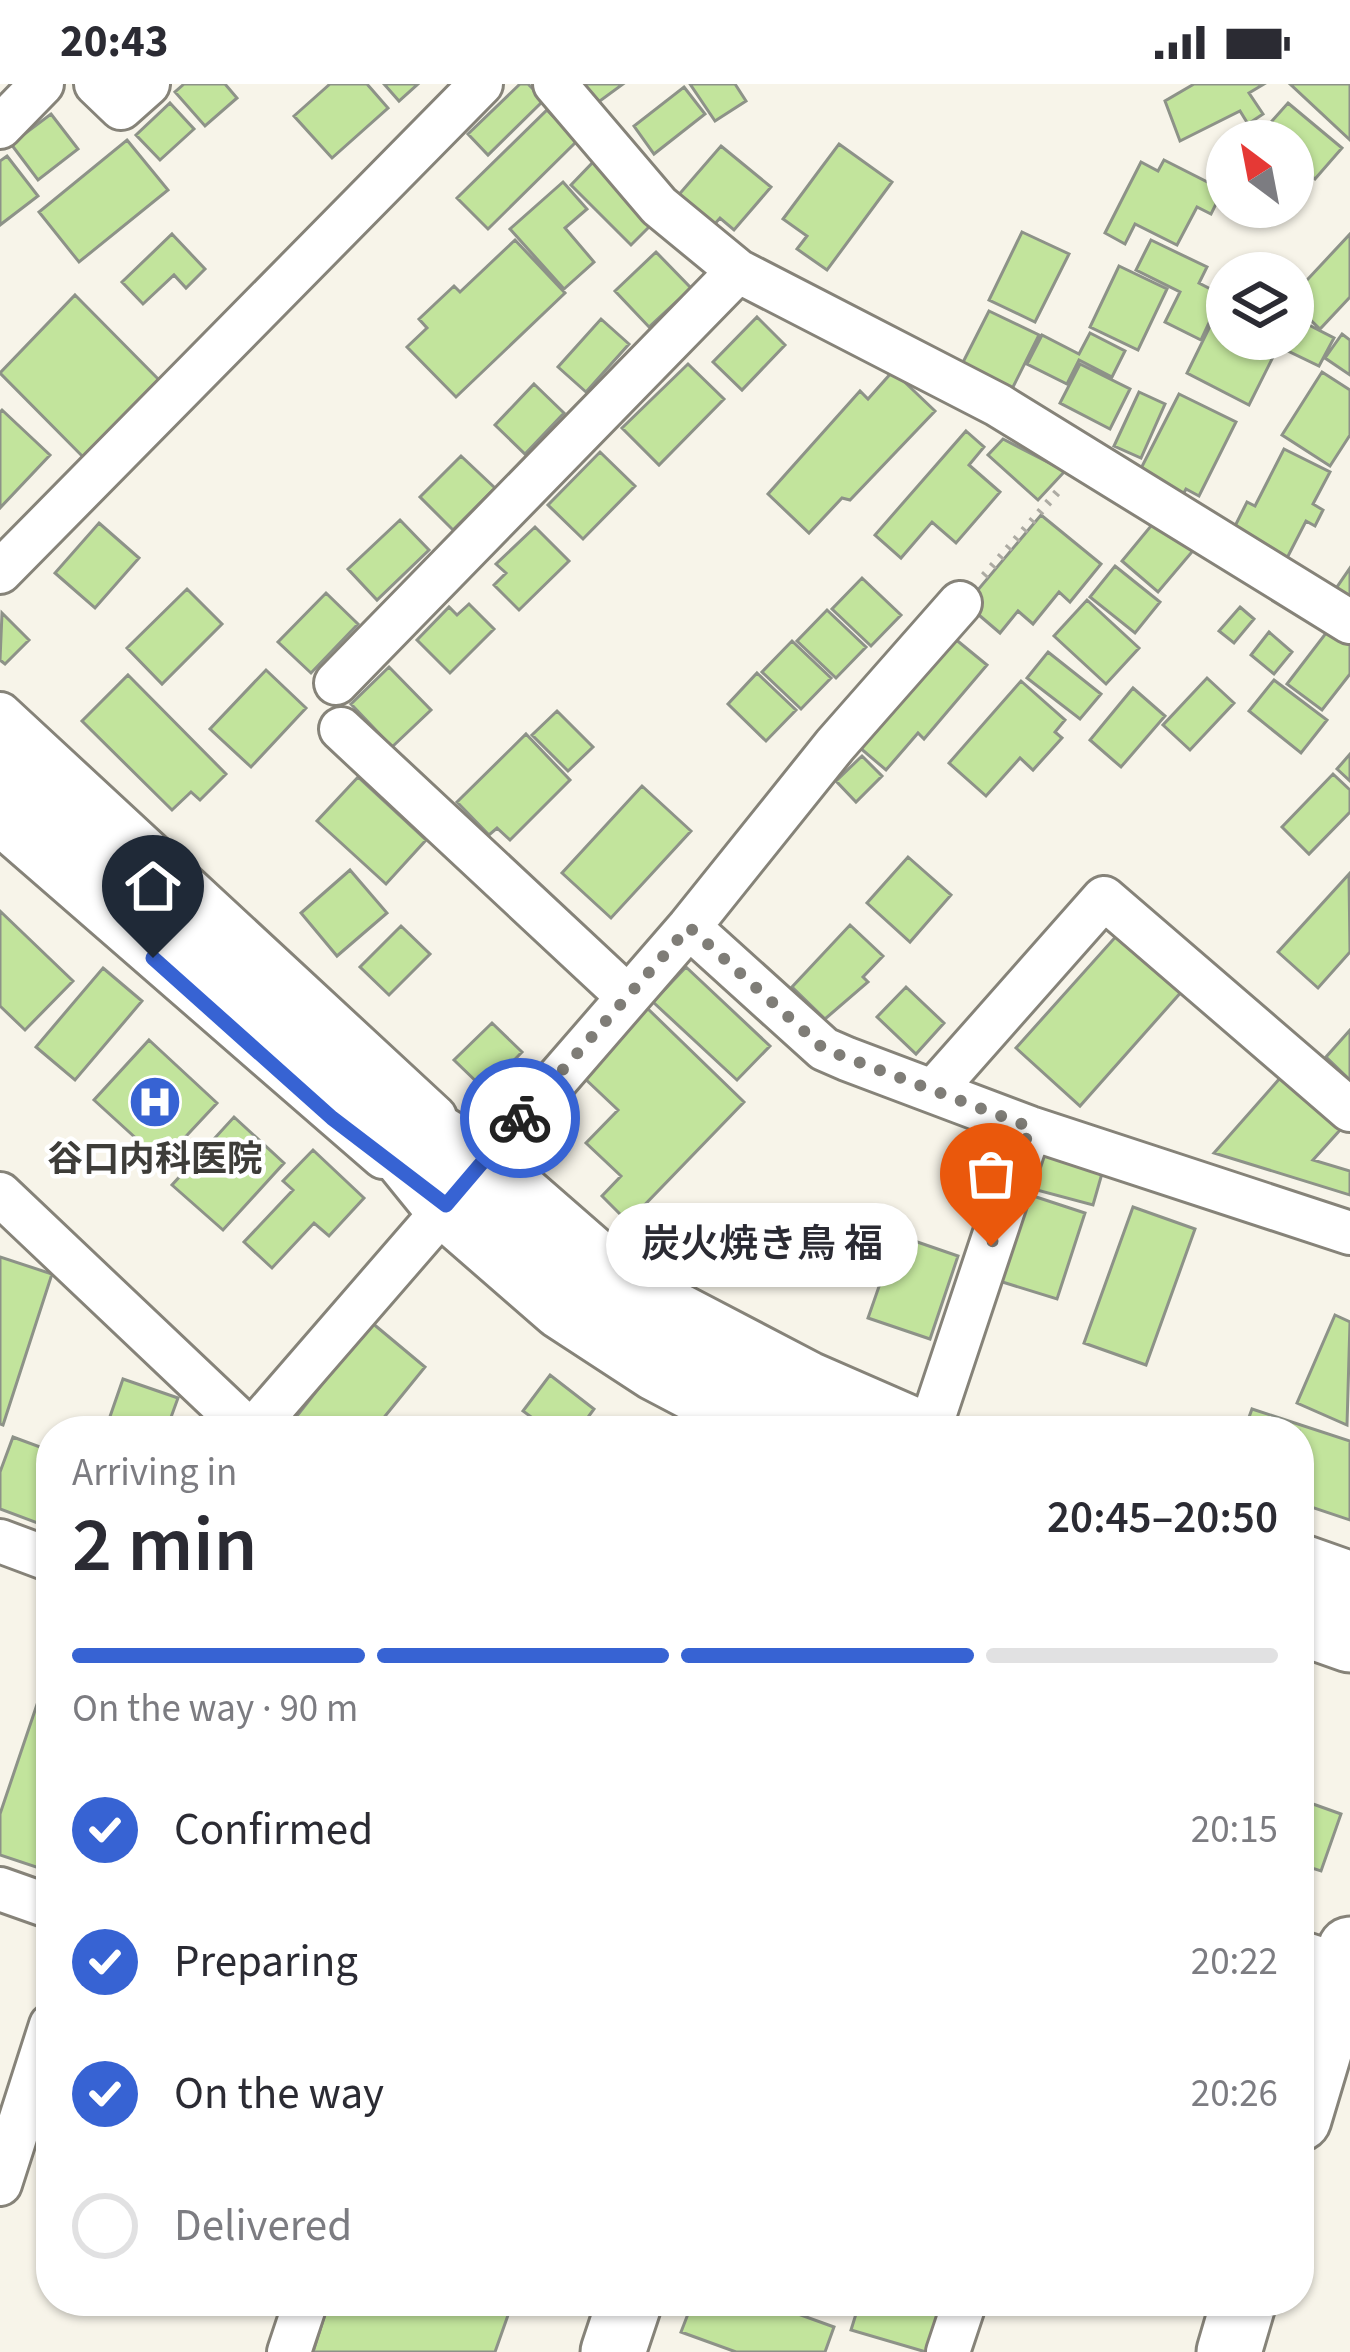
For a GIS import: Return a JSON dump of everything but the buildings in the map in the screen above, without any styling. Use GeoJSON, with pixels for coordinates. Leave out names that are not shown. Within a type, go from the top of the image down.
{"type":"FeatureCollection","features":[{"type":"Feature","properties":{"kind":"street"},"geometry":{"type":"LineString","coordinates":[[0,127],[42,84]]}},
{"type":"Feature","properties":{"kind":"street"},"geometry":{"type":"LineString","coordinates":[[97,84],[121,109],[148,84]]}},
{"type":"Feature","properties":{"kind":"street"},"geometry":{"type":"LineString","coordinates":[[0,572],[481,84]]}},
{"type":"Feature","properties":{"kind":"street"},"geometry":{"type":"LineString","coordinates":[[555,84],[658,206],[738,271],[998,405],[1350,622]]}},
{"type":"Feature","properties":{"kind":"street"},"geometry":{"type":"LineString","coordinates":[[336,683],[738,271]]}},
{"type":"Feature","properties":{"kind":"street"},"geometry":{"type":"LineString","coordinates":[[264,1416],[689,927],[835,746],[960,603]]}},
{"type":"Feature","properties":{"kind":"street"},"geometry":{"type":"LineString","coordinates":[[0,714],[377,1059],[463,1184],[562,1306],[657,1369],[746,1416]]}},
{"type":"Feature","properties":{"kind":"street"},"geometry":{"type":"LineString","coordinates":[[341,729],[627,996]]}},
{"type":"Feature","properties":{"kind":"street"},"geometry":{"type":"LineString","coordinates":[[0,769],[463,1184]]}},
{"type":"Feature","properties":{"kind":"street"},"geometry":{"type":"LineString","coordinates":[[0,824],[332,1118],[463,1184],[591,1259],[674,1315],[806,1384],[881,1416]]}},
{"type":"Feature","properties":{"kind":"street"},"geometry":{"type":"LineString","coordinates":[[935,1088],[1104,898],[1350,1110]]}},
{"type":"Feature","properties":{"kind":"street"},"geometry":{"type":"LineString","coordinates":[[689,927],[824,1049],[1030,1127],[1350,1233]]}},
{"type":"Feature","properties":{"kind":"street"},"geometry":{"type":"LineString","coordinates":[[934,1416],[1030,1127]]}},
{"type":"Feature","properties":{"kind":"street"},"geometry":{"type":"LineString","coordinates":[[0,1194],[235,1416]]}},
{"type":"Feature","properties":{"kind":"street"},"geometry":{"type":"LineString","coordinates":[[0,1541],[36,1554]]}},
{"type":"Feature","properties":{"kind":"street"},"geometry":{"type":"LineString","coordinates":[[1314,1571],[1350,1584]]}},
{"type":"Feature","properties":{"kind":"street"},"geometry":{"type":"LineString","coordinates":[[1314,1627],[1350,1640]]}},
{"type":"Feature","properties":{"kind":"street"},"geometry":{"type":"LineString","coordinates":[[0,1889],[36,1902]]}},
{"type":"Feature","properties":{"kind":"street"},"geometry":{"type":"LineString","coordinates":[[1314,2043],[1331,1956]]}},
{"type":"Feature","properties":{"kind":"street"},"geometry":{"type":"LineString","coordinates":[[0,2184],[36,2072]]}},
{"type":"Feature","properties":{"kind":"street"},"geometry":{"type":"LineString","coordinates":[[289,2352],[301,2316]]}},
{"type":"Feature","properties":{"kind":"street"},"geometry":{"type":"LineString","coordinates":[[614,2352],[625,2316]]}},
{"type":"Feature","properties":{"kind":"street"},"geometry":{"type":"LineString","coordinates":[[948,2352],[960,2316]]}},
{"type":"Feature","properties":{"kind":"street"},"geometry":{"type":"LineString","coordinates":[[1229,2352],[1240,2316]]}},
{"type":"Feature","properties":{"kind":"path"},"geometry":{"type":"LineString","coordinates":[[960,603],[1086,460]]}},
{"type":"Feature","properties":{"kind":"way so far"},"geometry":{"type":"LineString","coordinates":[[520,1118],[689,927],[824,1049],[1030,1127],[991,1246]]}},
{"type":"Feature","properties":{"kind":"place","name":"谷口内科医院"},"geometry":{"type":"Point","coordinates":[155,1102]}},
{"type":"Feature","properties":{"kind":"place","name":"炭火焼き鳥 福"},"geometry":{"type":"Point","coordinates":[991,1246]}},
{"type":"Feature","properties":{"kind":"route"},"geometry":{"type":"LineString","coordinates":[[153,958],[332,1118],[446,1205],[520,1118]]}}]}
